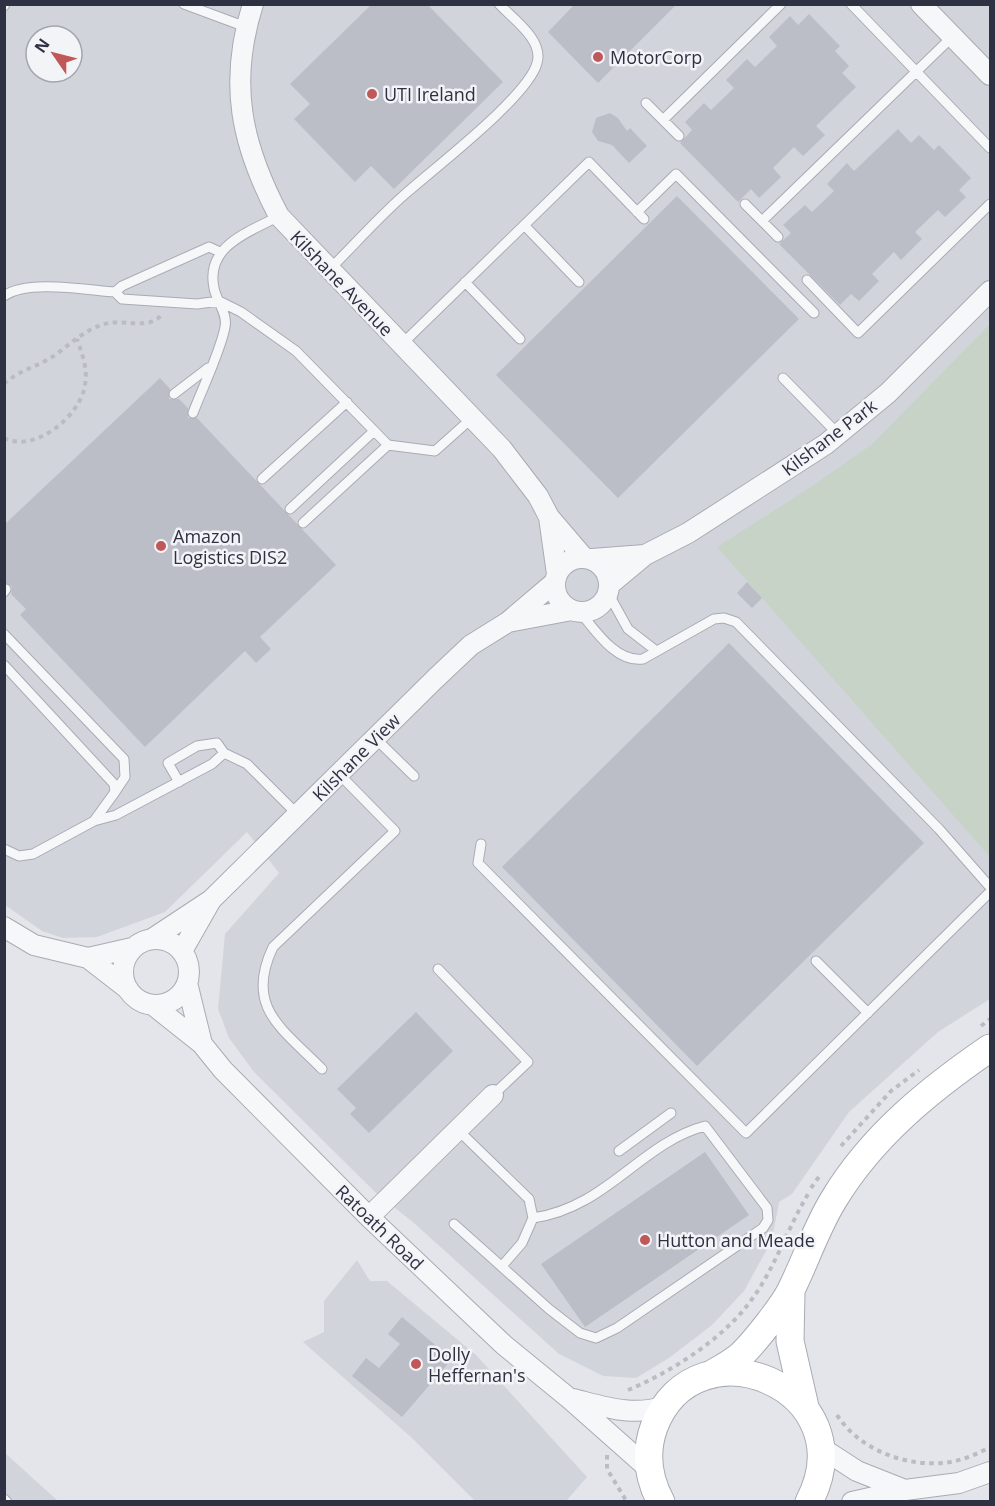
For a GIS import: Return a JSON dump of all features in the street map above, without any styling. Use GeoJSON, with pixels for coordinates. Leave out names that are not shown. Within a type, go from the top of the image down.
{"type":"FeatureCollection","features":[{"type":"Feature","properties":{"kind":"street","name":"Kilshane Avenue"},"geometry":{"type":"LineString","coordinates":[[253,4],[246,27],[238,71],[243,126],[260,178],[279,216],[520,471],[549,517],[588,558]]}},
{"type":"Feature","properties":{"kind":"street"},"geometry":{"type":"LineString","coordinates":[[921,4],[990,75]]}},
{"type":"Feature","properties":{"kind":"street","name":"Kilshane Park"},"geometry":{"type":"LineString","coordinates":[[608,589],[645,555],[688,533],[838,434],[888,393],[990,291]]}},
{"type":"Feature","properties":{"kind":"street","name":"Kilshane Avenue"},"geometry":{"type":"LineString","coordinates":[[549,517],[556,578]]}},
{"type":"Feature","properties":{"kind":"street","name":"Kilshane Park"},"geometry":{"type":"LineString","coordinates":[[588,558],[645,555]]}},
{"type":"Feature","properties":{"kind":"street"},"geometry":{"type":"LineString","coordinates":[[588,558],[604,568],[608,589],[597,608],[576,611],[558,599],[556,578],[569,561],[588,558]]}},
{"type":"Feature","properties":{"kind":"street","name":"Kilshane View"},"geometry":{"type":"LineString","coordinates":[[152,939],[211,900],[471,645],[508,622],[556,578]]}},
{"type":"Feature","properties":{"kind":"street","name":"Kilshane View"},"geometry":{"type":"LineString","coordinates":[[508,622],[576,611]]}},
{"type":"Feature","properties":{"kind":"street","name":"Kilshane View"},"geometry":{"type":"LineString","coordinates":[[183,951],[211,900]]}},
{"type":"Feature","properties":{"kind":"street"},"geometry":{"type":"LineString","coordinates":[[4,927],[34,945],[88,958],[128,988]]}},
{"type":"Feature","properties":{"kind":"street"},"geometry":{"type":"LineString","coordinates":[[88,958],[132,948],[152,939],[174,944],[183,951],[189,972],[187,983],[181,993],[172,1000],[153,1005],[134,996],[124,979],[124,966],[132,948]]}},
{"type":"Feature","properties":{"kind":"street","name":"Ratoath Road"},"geometry":{"type":"LineString","coordinates":[[187,983],[202,1044]]}},
{"type":"Feature","properties":{"kind":"street","name":"Ratoath Road"},"geometry":{"type":"LineString","coordinates":[[153,1005],[202,1044],[223,1070],[369,1217],[504,1345],[570,1399],[649,1469]]}},
{"type":"Feature","properties":{"kind":"street"},"geometry":{"type":"LineString","coordinates":[[660,1501],[649,1469],[651,1435],[665,1406],[686,1386],[710,1375],[740,1355],[791,1292],[810,1244],[834,1199],[866,1154],[908,1110],[951,1075],[990,1048]]}},
{"type":"Feature","properties":{"kind":"street"},"geometry":{"type":"LineString","coordinates":[[369,1217],[493,1095]]}},
{"type":"Feature","properties":{"kind":"street"},"geometry":{"type":"LineString","coordinates":[[791,1292],[790,1341],[805,1407],[815,1426],[820,1447],[819,1474],[808,1502]]}},
{"type":"Feature","properties":{"kind":"street"},"geometry":{"type":"LineString","coordinates":[[710,1375],[727,1371],[760,1375],[781,1384],[805,1407]]}},
{"type":"Feature","properties":{"kind":"street","name":"Ratoath Road"},"geometry":{"type":"LineString","coordinates":[[570,1399],[625,1411],[647,1412],[665,1406]]}},
{"type":"Feature","properties":{"kind":"street"},"geometry":{"type":"LineString","coordinates":[[820,1447],[857,1471],[905,1490]]}},
{"type":"Feature","properties":{"kind":"street"},"geometry":{"type":"LineString","coordinates":[[852,1502],[905,1490],[951,1485],[990,1472]]}},
{"type":"Feature","properties":{"kind":"lane"},"geometry":{"type":"LineString","coordinates":[[184,4],[246,27]]}},
{"type":"Feature","properties":{"kind":"lane"},"geometry":{"type":"LineString","coordinates":[[329,270],[402,197],[526,85],[538,62],[535,42],[499,4]]}},
{"type":"Feature","properties":{"kind":"lane"},"geometry":{"type":"LineString","coordinates":[[663,120],[781,4]]}},
{"type":"Feature","properties":{"kind":"lane"},"geometry":{"type":"LineString","coordinates":[[851,4],[990,148]]}},
{"type":"Feature","properties":{"kind":"lane"},"geometry":{"type":"LineString","coordinates":[[762,221],[953,36]]}},
{"type":"Feature","properties":{"kind":"lane"},"geometry":{"type":"LineString","coordinates":[[645,103],[679,136]]}},
{"type":"Feature","properties":{"kind":"lane"},"geometry":{"type":"LineString","coordinates":[[401,345],[589,162],[640,215],[676,174],[814,313]]}},
{"type":"Feature","properties":{"kind":"lane"},"geometry":{"type":"LineString","coordinates":[[745,204],[778,237]]}},
{"type":"Feature","properties":{"kind":"lane"},"geometry":{"type":"LineString","coordinates":[[807,280],[858,333],[990,204]]}},
{"type":"Feature","properties":{"kind":"lane"},"geometry":{"type":"LineString","coordinates":[[193,413],[226,325],[214,288],[214,270],[220,252],[232,240],[279,216]]}},
{"type":"Feature","properties":{"kind":"lane"},"geometry":{"type":"LineString","coordinates":[[524,225],[579,282]]}},
{"type":"Feature","properties":{"kind":"lane"},"geometry":{"type":"LineString","coordinates":[[115,292],[122,286],[209,247],[220,252]]}},
{"type":"Feature","properties":{"kind":"lane"},"geometry":{"type":"LineString","coordinates":[[465,282],[520,339]]}},
{"type":"Feature","properties":{"kind":"lane"},"geometry":{"type":"LineString","coordinates":[[4,296],[18,289],[33,288],[115,292],[122,299],[197,304],[219,302],[241,312],[296,351],[388,445],[435,451],[472,418]]}},
{"type":"Feature","properties":{"kind":"lane"},"geometry":{"type":"LineString","coordinates":[[174,394],[210,367]]}},
{"type":"Feature","properties":{"kind":"lane"},"geometry":{"type":"LineString","coordinates":[[783,378],[838,434]]}},
{"type":"Feature","properties":{"kind":"lane"},"geometry":{"type":"LineString","coordinates":[[262,479],[347,402]]}},
{"type":"Feature","properties":{"kind":"lane"},"geometry":{"type":"LineString","coordinates":[[290,509],[374,431]]}},
{"type":"Feature","properties":{"kind":"lane"},"geometry":{"type":"LineString","coordinates":[[303,523],[388,445]]}},
{"type":"Feature","properties":{"kind":"lane"},"geometry":{"type":"LineString","coordinates":[[608,589],[628,629],[655,650]]}},
{"type":"Feature","properties":{"kind":"lane"},"geometry":{"type":"LineString","coordinates":[[576,611],[623,656],[635,660],[643,659],[655,650],[714,619],[724,618],[736,622],[939,828],[990,887]]}},
{"type":"Feature","properties":{"kind":"lane"},"geometry":{"type":"LineString","coordinates":[[4,634],[124,759],[125,777],[94,821]]}},
{"type":"Feature","properties":{"kind":"lane"},"geometry":{"type":"LineString","coordinates":[[4,665],[108,775],[116,792]]}},
{"type":"Feature","properties":{"kind":"lane"},"geometry":{"type":"LineString","coordinates":[[375,738],[414,776]]}},
{"type":"Feature","properties":{"kind":"lane"},"geometry":{"type":"LineString","coordinates":[[179,782],[168,762],[207,743],[217,743],[224,753],[247,764],[298,815]]}},
{"type":"Feature","properties":{"kind":"lane"},"geometry":{"type":"LineString","coordinates":[[4,849],[26,857],[94,821],[116,815],[179,782],[212,764],[224,753]]}},
{"type":"Feature","properties":{"kind":"lane"},"geometry":{"type":"LineString","coordinates":[[322,1069],[270,1016],[263,1000],[263,982],[265,965],[273,947],[395,831],[339,774]]}},
{"type":"Feature","properties":{"kind":"lane"},"geometry":{"type":"LineString","coordinates":[[481,844],[478,862],[746,1133],[990,892]]}},
{"type":"Feature","properties":{"kind":"lane"},"geometry":{"type":"LineString","coordinates":[[816,961],[867,1013]]}},
{"type":"Feature","properties":{"kind":"lane"},"geometry":{"type":"LineString","coordinates":[[438,969],[528,1062],[493,1095]]}},
{"type":"Feature","properties":{"kind":"lane"},"geometry":{"type":"LineString","coordinates":[[619,1151],[671,1113]]}},
{"type":"Feature","properties":{"kind":"lane"},"geometry":{"type":"LineString","coordinates":[[454,1224],[549,1309],[580,1333],[596,1338],[636,1315],[764,1228],[768,1220],[767,1208],[705,1126],[684,1131],[584,1202],[558,1214],[533,1218]]}},
{"type":"Feature","properties":{"kind":"lane"},"geometry":{"type":"LineString","coordinates":[[458,1130],[529,1199],[533,1218],[522,1243],[502,1266]]}},
{"type":"Feature","properties":{"kind":"path"},"geometry":{"type":"LineString","coordinates":[[4,384],[21,371],[46,360],[77,339],[106,324],[155,321],[163,312],[163,302]]}},
{"type":"Feature","properties":{"kind":"path"},"geometry":{"type":"LineString","coordinates":[[4,438],[12,442],[26,442],[41,436],[72,413],[85,386],[84,359],[77,339]]}},
{"type":"Feature","properties":{"kind":"path"},"geometry":{"type":"LineString","coordinates":[[834,1411],[855,1435],[892,1458],[942,1463],[970,1457],[990,1447]]}},
{"type":"Feature","properties":{"kind":"path"},"geometry":{"type":"LineString","coordinates":[[605,1460],[607,1469],[627,1502]]}},
{"type":"Feature","properties":{"kind":"shaded area"},"geometry":{"type":"Polygon","coordinates":[[[4,5],[990,5],[990,999],[938,1032],[849,1112],[792,1194],[779,1202],[772,1240],[744,1291],[712,1325],[669,1358],[636,1378],[603,1376],[559,1354],[414,1223],[375,1192],[254,1072],[229,1038],[218,1009],[225,934],[279,873],[247,832],[165,912],[97,937],[63,938],[42,931],[5,905],[4,5]]]}},
{"type":"Feature","properties":{"kind":"shaded area"},"geometry":{"type":"Polygon","coordinates":[[[357,1260],[370,1281],[387,1281],[476,1355],[587,1477],[566,1501],[475,1501],[412,1438],[303,1342],[324,1332],[324,1301],[357,1260]]]}},
{"type":"Feature","properties":{"kind":"shaded area"},"geometry":{"type":"Polygon","coordinates":[[[5,1453],[58,1501],[5,1501],[5,1453]]]}},
{"type":"Feature","properties":{"kind":"green space"},"geometry":{"type":"Polygon","coordinates":[[[990,324],[990,857],[717,547],[811,487],[871,445],[990,324]]]}},
{"type":"Feature","properties":{"kind":"building","name":"UTI Ireland"},"geometry":{"type":"Polygon","coordinates":[[[372,4],[427,4],[503,82],[394,189],[371,166],[355,182],[294,119],[310,104],[290,84],[372,4]]]}},
{"type":"Feature","properties":{"kind":"building","name":"MotorCorp"},"geometry":{"type":"Polygon","coordinates":[[[575,4],[677,4],[598,83],[548,32],[575,4]]]}},
{"type":"Feature","properties":{"kind":"building"},"geometry":{"type":"Polygon","coordinates":[[[809,14],[840,46],[835,51],[849,66],[842,73],[856,87],[816,126],[825,135],[803,156],[794,147],[773,168],[781,177],[759,198],[751,189],[738,202],[680,143],[692,130],[685,122],[704,103],[711,110],[734,88],[726,80],[747,59],[755,67],[777,46],[769,37],[790,16],[798,25],[809,14]]]}},
{"type":"Feature","properties":{"kind":"building"},"geometry":{"type":"Polygon","coordinates":[[[610,113],[618,118],[627,131],[630,128],[647,146],[629,163],[612,145],[598,141],[592,132],[596,118],[610,113]]]}},
{"type":"Feature","properties":{"kind":"building"},"geometry":{"type":"Polygon","coordinates":[[[898,129],[911,143],[919,135],[934,150],[939,145],[971,178],[959,190],[966,197],[945,217],[938,210],[915,232],[922,239],[901,260],[894,252],[872,274],[879,281],[859,301],[851,294],[840,305],[779,244],[791,233],[783,225],[805,205],[812,212],[834,191],[827,184],[847,163],[854,171],[898,129]]]}},
{"type":"Feature","properties":{"kind":"building"},"geometry":{"type":"Polygon","coordinates":[[[677,196],[799,319],[618,498],[496,375],[677,196]]]}},
{"type":"Feature","properties":{"kind":"building","name":"Amazon Logistics DIS2"},"geometry":{"type":"Polygon","coordinates":[[[160,378],[170,389],[169,399],[179,399],[188,408],[188,418],[197,418],[336,565],[260,637],[271,649],[256,663],[245,651],[145,747],[20,615],[26,609],[11,594],[12,586],[4,583],[4,525],[160,378]]]}},
{"type":"Feature","properties":{"kind":"building"},"geometry":{"type":"Polygon","coordinates":[[[747,582],[762,598],[752,608],[737,593],[747,582]]]}},
{"type":"Feature","properties":{"kind":"building"},"geometry":{"type":"Polygon","coordinates":[[[729,643],[924,843],[697,1066],[502,867],[729,643]]]}},
{"type":"Feature","properties":{"kind":"building"},"geometry":{"type":"Polygon","coordinates":[[[416,1012],[453,1051],[369,1133],[350,1114],[356,1108],[337,1089],[416,1012]]]}},
{"type":"Feature","properties":{"kind":"building","name":"Hutton and Meade"},"geometry":{"type":"Polygon","coordinates":[[[705,1152],[749,1215],[585,1327],[541,1264],[705,1152]]]}},
{"type":"Feature","properties":{"kind":"building","name":"Dolly Heffernan's"},"geometry":{"type":"Polygon","coordinates":[[[402,1317],[452,1359],[402,1417],[352,1376],[366,1358],[379,1368],[400,1344],[388,1334],[402,1317]]]}},
{"type":"Feature","properties":{"kind":"place","name":"MotorCorp"},"geometry":{"type":"Point","coordinates":[598,57]}},
{"type":"Feature","properties":{"kind":"place","name":"UTI Ireland"},"geometry":{"type":"Point","coordinates":[372,94]}},
{"type":"Feature","properties":{"kind":"place","name":"Amazon Logistics DIS2"},"geometry":{"type":"Point","coordinates":[161,546]}},
{"type":"Feature","properties":{"kind":"place","name":"Hutton and Meade"},"geometry":{"type":"Point","coordinates":[645,1240]}},
{"type":"Feature","properties":{"kind":"place","name":"Dolly Heffernan's"},"geometry":{"type":"Point","coordinates":[416,1364]}}]}
